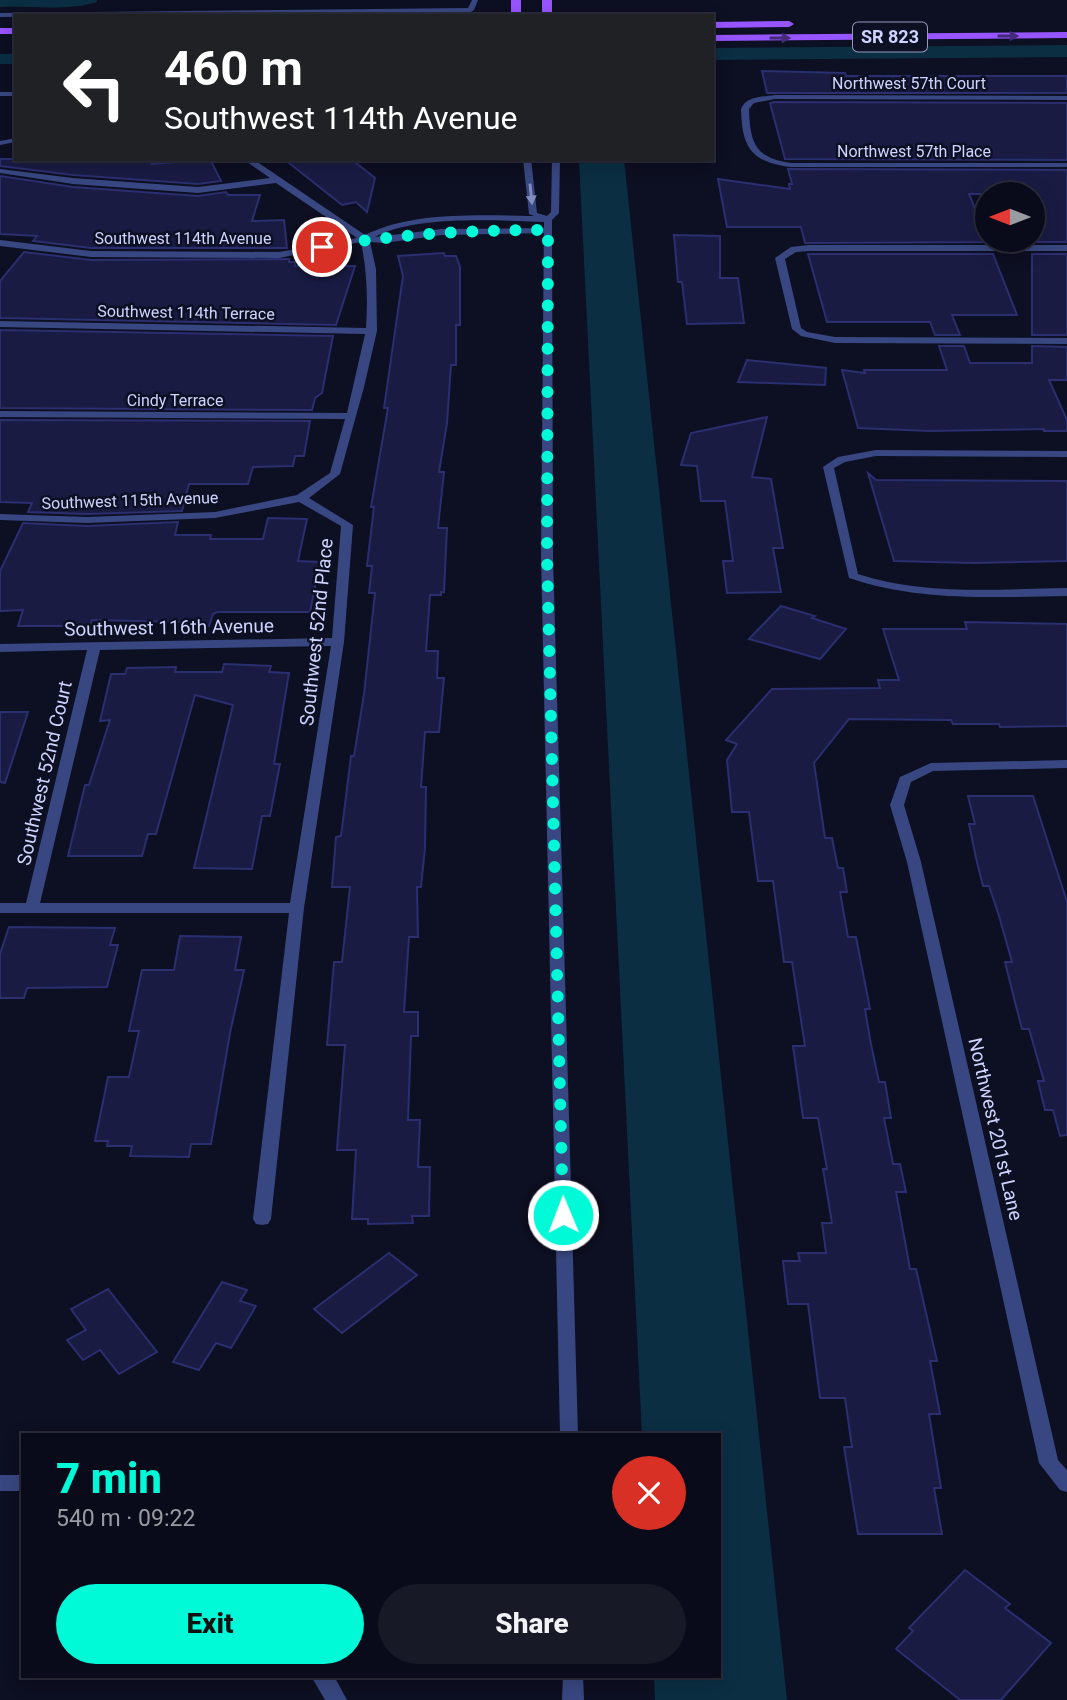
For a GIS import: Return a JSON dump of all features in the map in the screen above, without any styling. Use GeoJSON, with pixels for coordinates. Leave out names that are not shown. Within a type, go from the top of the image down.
{"type":"FeatureCollection","features":[{"type":"Feature","properties":{"kind":"main road"},"geometry":{"type":"LineString","coordinates":[[714,24],[796,24]]}},
{"type":"Feature","properties":{"kind":"main road","name":"SR 823"},"geometry":{"type":"LineString","coordinates":[[714,38],[1067,36]]}},
{"type":"Feature","properties":{"kind":"street"},"geometry":{"type":"LineString","coordinates":[[94,14],[471,10],[475,0]]}},
{"type":"Feature","properties":{"kind":"street","name":"Northwest 57th Court"},"geometry":{"type":"LineString","coordinates":[[762,160],[752,149],[744,112],[752,101],[775,97],[1067,98]]}},
{"type":"Feature","properties":{"kind":"street","name":"Northwest 57th Place"},"geometry":{"type":"LineString","coordinates":[[762,160],[791,165],[1067,165]]}},
{"type":"Feature","properties":{"kind":"street"},"geometry":{"type":"LineString","coordinates":[[250,161],[365,239],[372,261],[375,290],[372,331],[335,474],[300,498]]}},
{"type":"Feature","properties":{"kind":"street"},"geometry":{"type":"LineString","coordinates":[[527,161],[533,214],[548,225]]}},
{"type":"Feature","properties":{"kind":"street"},"geometry":{"type":"LineString","coordinates":[[556,161],[555,214],[548,225],[547,556],[569,1433]]}},
{"type":"Feature","properties":{"kind":"street"},"geometry":{"type":"LineString","coordinates":[[0,171],[73,181],[198,190],[276,180]]}},
{"type":"Feature","properties":{"kind":"street"},"geometry":{"type":"LineString","coordinates":[[461,221],[462,231]]}},
{"type":"Feature","properties":{"kind":"street","name":"Southwest 114th Avenue"},"geometry":{"type":"LineString","coordinates":[[365,239],[376,231],[461,221],[548,225]]}},
{"type":"Feature","properties":{"kind":"street"},"geometry":{"type":"LineString","coordinates":[[411,225],[419,234]]}},
{"type":"Feature","properties":{"kind":"street","name":"Southwest 114th Avenue"},"geometry":{"type":"LineString","coordinates":[[0,243],[91,254],[279,255],[365,239],[384,240],[419,234],[548,225]]}},
{"type":"Feature","properties":{"kind":"street"},"geometry":{"type":"LineString","coordinates":[[1067,248],[809,247],[785,253],[780,258],[793,321],[797,329],[804,334],[835,340],[1067,341]]}},
{"type":"Feature","properties":{"kind":"street","name":"Southwest 114th Terrace"},"geometry":{"type":"LineString","coordinates":[[0,324],[372,331]]}},
{"type":"Feature","properties":{"kind":"street","name":"Cindy Terrace"},"geometry":{"type":"LineString","coordinates":[[0,414],[351,416]]}},
{"type":"Feature","properties":{"kind":"street"},"geometry":{"type":"LineString","coordinates":[[1067,454],[876,453],[842,459],[828,467],[853,576],[875,585],[912,592],[1067,592]]}},
{"type":"Feature","properties":{"kind":"street","name":"Southwest 115th Avenue"},"geometry":{"type":"LineString","coordinates":[[0,517],[87,520],[215,515],[300,498]]}},
{"type":"Feature","properties":{"kind":"street","name":"Southwest 52nd Place"},"geometry":{"type":"LineString","coordinates":[[262,1219],[297,908],[338,642],[347,525],[300,498]]}},
{"type":"Feature","properties":{"kind":"street","name":"Southwest 116th Avenue"},"geometry":{"type":"LineString","coordinates":[[0,648],[338,642]]}},
{"type":"Feature","properties":{"kind":"street","name":"Southwest 52nd Court"},"geometry":{"type":"LineString","coordinates":[[32,907],[94,648]]}},
{"type":"Feature","properties":{"kind":"street","name":"Northwest 201st Lane"},"geometry":{"type":"LineString","coordinates":[[1067,764],[931,767],[905,779],[897,805],[914,862],[1049,1463],[1067,1484]]}},
{"type":"Feature","properties":{"kind":"street"},"geometry":{"type":"LineString","coordinates":[[0,908],[297,908]]}},
{"type":"Feature","properties":{"kind":"street"},"geometry":{"type":"LineString","coordinates":[[0,1483],[21,1483]]}},
{"type":"Feature","properties":{"kind":"street"},"geometry":{"type":"LineString","coordinates":[[323,1678],[336,1700]]}},
{"type":"Feature","properties":{"kind":"street"},"geometry":{"type":"LineString","coordinates":[[573,1678],[573,1700]]}},
{"type":"Feature","properties":{"kind":"water"},"geometry":{"type":"Polygon","coordinates":[[[0,0],[97,2],[62,7],[0,7],[0,0]]]}},
{"type":"Feature","properties":{"kind":"water"},"geometry":{"type":"Polygon","coordinates":[[[1067,45],[1067,57],[714,60],[714,48],[1067,45]]]}},
{"type":"Feature","properties":{"kind":"water"},"geometry":{"type":"Polygon","coordinates":[[[579,161],[624,161],[787,1700],[655,1700],[654,1678],[721,1678],[721,1433],[642,1433],[579,161]]]}},
{"type":"Feature","properties":{"kind":"building"},"geometry":{"type":"Polygon","coordinates":[[[762,71],[845,73],[846,76],[1067,76],[1067,93],[767,93],[762,71]]]}},
{"type":"Feature","properties":{"kind":"building"},"geometry":{"type":"Polygon","coordinates":[[[770,103],[1067,103],[1067,160],[785,159],[770,103]]]}},
{"type":"Feature","properties":{"kind":"building"},"geometry":{"type":"Polygon","coordinates":[[[0,159],[148,161],[152,164],[211,161],[221,181],[198,184],[73,175],[0,166],[0,159]]]}},
{"type":"Feature","properties":{"kind":"building"},"geometry":{"type":"Polygon","coordinates":[[[287,161],[354,161],[375,178],[367,212],[356,202],[342,205],[287,161]]]}},
{"type":"Feature","properties":{"kind":"building"},"geometry":{"type":"Polygon","coordinates":[[[788,169],[1067,170],[1067,242],[1045,242],[1045,182],[975,182],[975,194],[969,194],[975,208],[975,242],[805,243],[801,227],[727,227],[718,179],[790,189],[789,184],[792,184],[788,169]]]}},
{"type":"Feature","properties":{"kind":"building"},"geometry":{"type":"Polygon","coordinates":[[[0,176],[73,187],[198,196],[226,192],[228,195],[260,195],[252,221],[284,220],[287,248],[91,248],[33,241],[37,236],[0,234],[0,176]]]}},
{"type":"Feature","properties":{"kind":"building"},"geometry":{"type":"Polygon","coordinates":[[[674,235],[720,236],[720,278],[738,278],[744,323],[687,324],[682,282],[678,282],[674,235]]]}},
{"type":"Feature","properties":{"kind":"building"},"geometry":{"type":"Polygon","coordinates":[[[24,252],[91,260],[289,259],[289,262],[295,262],[295,266],[355,266],[336,325],[0,318],[0,281],[24,252]]]}},
{"type":"Feature","properties":{"kind":"building"},"geometry":{"type":"Polygon","coordinates":[[[444,253],[445,256],[456,256],[460,267],[460,325],[456,325],[456,365],[451,365],[447,423],[439,472],[444,472],[438,528],[447,528],[444,592],[441,592],[441,595],[430,595],[426,651],[438,651],[437,678],[444,678],[439,732],[425,732],[421,787],[426,787],[425,848],[421,887],[417,887],[418,937],[409,937],[404,1012],[418,1012],[418,1036],[411,1036],[408,1120],[420,1120],[418,1167],[430,1167],[429,1216],[412,1216],[413,1223],[368,1224],[368,1219],[352,1219],[356,1150],[337,1150],[345,1045],[327,1045],[334,962],[342,962],[350,887],[332,887],[336,837],[341,836],[351,756],[354,756],[364,694],[375,593],[369,593],[372,566],[367,566],[374,507],[371,507],[388,408],[384,408],[403,276],[398,256],[444,253]]]}},
{"type":"Feature","properties":{"kind":"building"},"geometry":{"type":"Polygon","coordinates":[[[808,254],[993,254],[1017,315],[952,315],[960,335],[935,335],[930,322],[827,322],[808,254]]]}},
{"type":"Feature","properties":{"kind":"building"},"geometry":{"type":"Polygon","coordinates":[[[1032,254],[1067,254],[1067,335],[1032,335],[1032,254]]]}},
{"type":"Feature","properties":{"kind":"building"},"geometry":{"type":"Polygon","coordinates":[[[0,330],[333,336],[322,393],[315,398],[312,410],[0,408],[0,330]]]}},
{"type":"Feature","properties":{"kind":"building"},"geometry":{"type":"Polygon","coordinates":[[[939,346],[964,346],[970,363],[1032,363],[1032,346],[1067,347],[1067,380],[1049,380],[1067,420],[1067,431],[858,428],[842,370],[865,373],[864,370],[947,370],[939,346]]]}},
{"type":"Feature","properties":{"kind":"building"},"geometry":{"type":"Polygon","coordinates":[[[747,360],[826,368],[825,385],[738,382],[747,360]]]}},
{"type":"Feature","properties":{"kind":"building"},"geometry":{"type":"Polygon","coordinates":[[[767,417],[752,477],[771,479],[783,548],[773,548],[781,592],[727,593],[723,561],[733,561],[725,501],[701,501],[697,466],[681,465],[691,433],[767,417]]]}},
{"type":"Feature","properties":{"kind":"building"},"geometry":{"type":"Polygon","coordinates":[[[0,420],[310,421],[304,456],[295,456],[293,466],[253,467],[248,484],[189,484],[182,511],[87,514],[28,512],[32,503],[0,502],[0,420]]]}},
{"type":"Feature","properties":{"kind":"building"},"geometry":{"type":"Polygon","coordinates":[[[868,473],[876,480],[1067,481],[1067,561],[894,561],[868,473]]]}},
{"type":"Feature","properties":{"kind":"building"},"geometry":{"type":"Polygon","coordinates":[[[268,518],[307,519],[298,561],[320,562],[310,612],[217,612],[213,614],[209,626],[180,626],[181,622],[92,620],[90,626],[18,626],[23,610],[0,611],[0,571],[23,523],[87,526],[178,522],[175,535],[211,535],[210,539],[263,539],[268,518]]]}},
{"type":"Feature","properties":{"kind":"building"},"geometry":{"type":"Polygon","coordinates":[[[781,606],[846,629],[820,659],[749,639],[781,606]]]}},
{"type":"Feature","properties":{"kind":"building"},"geometry":{"type":"Polygon","coordinates":[[[965,622],[1067,624],[1067,726],[1000,727],[999,724],[953,724],[951,720],[849,719],[814,763],[825,838],[832,838],[838,868],[843,868],[847,892],[840,892],[848,937],[856,937],[870,1009],[865,1009],[879,1082],[885,1082],[891,1118],[884,1118],[893,1164],[900,1164],[906,1192],[896,1192],[910,1269],[916,1269],[937,1361],[930,1361],[940,1414],[929,1414],[941,1488],[934,1488],[942,1534],[858,1534],[844,1447],[852,1447],[845,1398],[820,1398],[808,1304],[788,1304],[783,1261],[800,1261],[798,1253],[826,1253],[822,1223],[832,1223],[823,1169],[827,1169],[818,1118],[803,1118],[793,1046],[805,1046],[792,962],[784,962],[773,881],[758,881],[749,812],[732,812],[727,760],[737,744],[726,740],[772,689],[880,688],[878,680],[899,680],[883,629],[967,629],[965,622]]]}},
{"type":"Feature","properties":{"kind":"building"},"geometry":{"type":"Polygon","coordinates":[[[224,664],[271,666],[269,672],[289,673],[274,764],[280,764],[270,816],[262,816],[252,869],[194,868],[233,705],[195,695],[156,834],[148,834],[142,856],[68,856],[85,785],[89,785],[110,720],[100,721],[111,674],[125,674],[127,668],[176,667],[175,672],[222,672],[224,664]]]}},
{"type":"Feature","properties":{"kind":"building"},"geometry":{"type":"Polygon","coordinates":[[[0,712],[28,712],[5,783],[0,782],[0,712]]]}},
{"type":"Feature","properties":{"kind":"building"},"geometry":{"type":"Polygon","coordinates":[[[968,796],[1033,796],[1067,902],[1067,1135],[1060,1136],[1053,1110],[1045,1110],[1038,1081],[1044,1081],[1029,1029],[1022,1029],[1005,962],[1012,962],[989,886],[983,886],[976,858],[969,824],[975,824],[968,796]]]}},
{"type":"Feature","properties":{"kind":"building"},"geometry":{"type":"Polygon","coordinates":[[[9,927],[115,928],[110,945],[118,945],[107,987],[27,988],[24,998],[0,998],[0,954],[9,927]]]}},
{"type":"Feature","properties":{"kind":"building"},"geometry":{"type":"Polygon","coordinates":[[[180,936],[241,937],[235,970],[244,970],[211,1144],[191,1144],[189,1157],[130,1156],[132,1146],[107,1146],[108,1141],[95,1141],[108,1077],[129,1077],[139,1031],[129,1031],[142,970],[174,970],[180,936]]]}},
{"type":"Feature","properties":{"kind":"building"},"geometry":{"type":"Polygon","coordinates":[[[389,1253],[417,1275],[342,1333],[314,1309],[389,1253]]]}},
{"type":"Feature","properties":{"kind":"building"},"geometry":{"type":"Polygon","coordinates":[[[222,1282],[247,1290],[240,1301],[256,1306],[231,1348],[216,1343],[199,1370],[173,1362],[222,1282]]]}},
{"type":"Feature","properties":{"kind":"building"},"geometry":{"type":"Polygon","coordinates":[[[108,1289],[157,1352],[119,1374],[100,1350],[83,1360],[67,1340],[86,1330],[71,1309],[108,1289]]]}},
{"type":"Feature","properties":{"kind":"building"},"geometry":{"type":"Polygon","coordinates":[[[965,1570],[1010,1604],[1005,1608],[1051,1643],[1001,1700],[960,1700],[896,1649],[913,1631],[909,1628],[965,1570]]]}},
{"type":"Feature","properties":{"kind":"waterway"},"geometry":{"type":"LineString","coordinates":[[0,59],[14,59]]}},
{"type":"Feature","properties":{"kind":"route"},"geometry":{"type":"LineString","coordinates":[[322,247],[365,239],[384,240],[442,232],[548,230],[547,556],[563,1215]]}}]}
